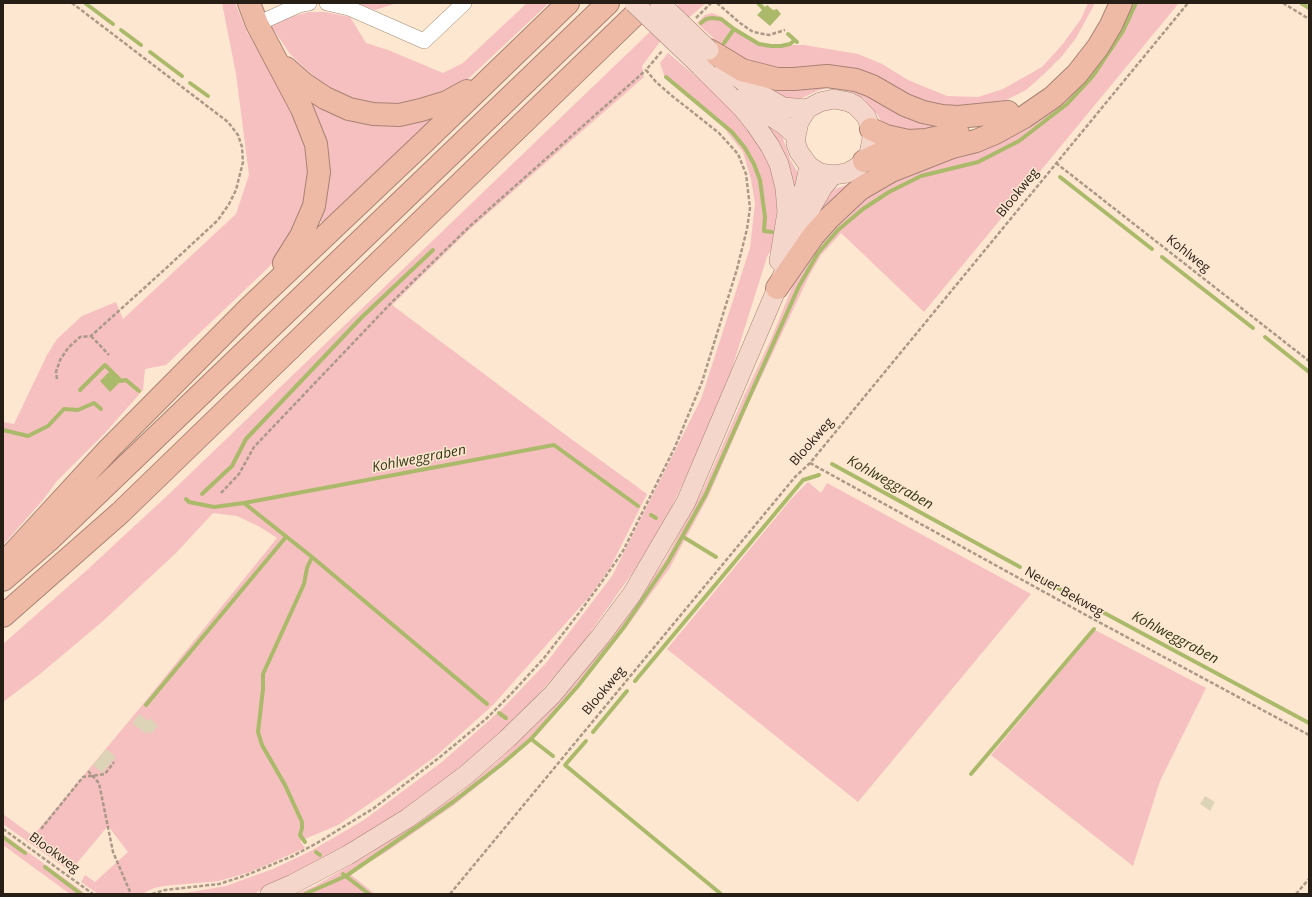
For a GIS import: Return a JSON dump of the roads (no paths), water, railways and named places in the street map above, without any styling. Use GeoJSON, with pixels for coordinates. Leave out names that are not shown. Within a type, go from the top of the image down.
{"type":"FeatureCollection","features":[{"type":"Feature","properties":{"kind":"highway"},"geometry":{"type":"LineString","coordinates":[[249,3],[257,24],[302,109],[316,144],[319,172],[314,206],[301,236],[283,265],[249,308]]}},
{"type":"Feature","properties":{"kind":"highway"},"geometry":{"type":"LineString","coordinates":[[3,564],[108,450],[249,308],[568,3]]}},
{"type":"Feature","properties":{"kind":"highway"},"geometry":{"type":"LineString","coordinates":[[3,580],[48,541],[608,3]]}},
{"type":"Feature","properties":{"kind":"highway"},"geometry":{"type":"LineString","coordinates":[[3,616],[120,513],[648,3]]}},
{"type":"Feature","properties":{"kind":"highway"},"geometry":{"type":"LineString","coordinates":[[871,129],[886,136],[908,140],[926,140],[971,130],[990,123],[1025,102],[1043,89],[1060,73],[1088,38],[1101,18],[1108,3]]}},
{"type":"Feature","properties":{"kind":"highway"},"geometry":{"type":"LineString","coordinates":[[777,288],[813,236],[829,218],[860,189],[891,171],[952,147],[976,141],[995,133],[1024,117],[1053,97],[1088,61],[1111,25],[1121,3]]}},
{"type":"Feature","properties":{"kind":"highway"},"geometry":{"type":"LineString","coordinates":[[705,58],[777,79],[827,76],[856,80],[872,86],[905,105],[923,112],[942,116],[958,117],[1008,112]]}},
{"type":"Feature","properties":{"kind":"highway"},"geometry":{"type":"LineString","coordinates":[[276,59],[304,84],[325,98],[349,109],[373,114],[399,115],[447,102],[489,78]]}},
{"type":"Feature","properties":{"kind":"highway"},"geometry":{"type":"LineString","coordinates":[[864,161],[879,154],[952,147]]}},
{"type":"Feature","properties":{"kind":"main road"},"geometry":{"type":"LineString","coordinates":[[634,3],[705,58],[739,78],[783,108],[807,109]]}},
{"type":"Feature","properties":{"kind":"main road"},"geometry":{"type":"LineString","coordinates":[[660,3],[705,58],[755,124],[770,146],[779,164],[785,188],[787,212],[779,261]]}},
{"type":"Feature","properties":{"kind":"main road"},"geometry":{"type":"LineString","coordinates":[[705,58],[743,99],[784,125],[796,136]]}},
{"type":"Feature","properties":{"kind":"main road"},"geometry":{"type":"LineString","coordinates":[[834,99],[849,102],[855,105],[866,116],[871,129],[871,146],[869,154],[864,161],[847,173],[833,175],[820,173],[809,166],[799,152],[796,136],[799,122],[807,109],[820,102],[834,99]]}},
{"type":"Feature","properties":{"kind":"main road"},"geometry":{"type":"LineString","coordinates":[[746,357],[797,214],[809,166]]}},
{"type":"Feature","properties":{"kind":"main road"},"geometry":{"type":"LineString","coordinates":[[270,894],[293,884],[348,855],[408,818],[466,775],[552,695],[600,637],[632,594],[686,502],[708,453],[746,357],[812,206],[823,187],[833,175]]}},
{"type":"Feature","properties":{"kind":"lane"},"geometry":{"type":"LineString","coordinates":[[257,24],[298,5],[309,3]]}},
{"type":"Feature","properties":{"kind":"lane"},"geometry":{"type":"LineString","coordinates":[[327,3],[349,8],[424,41],[464,3]]}},
{"type":"Feature","properties":{"kind":"waterway"},"geometry":{"type":"LineString","coordinates":[[85,3],[113,24]]}},
{"type":"Feature","properties":{"kind":"waterway"},"geometry":{"type":"LineString","coordinates":[[758,3],[767,12]]}},
{"type":"Feature","properties":{"kind":"waterway"},"geometry":{"type":"LineString","coordinates":[[305,894],[346,876],[453,802],[502,764],[531,739],[578,686],[624,627],[668,562],[706,494],[799,286],[818,253],[838,230],[863,209],[889,192],[921,176],[978,162],[1019,141],[1067,104],[1093,76],[1123,31],[1136,3]]}},
{"type":"Feature","properties":{"kind":"waterway"},"geometry":{"type":"LineString","coordinates":[[1301,3],[1309,8]]}},
{"type":"Feature","properties":{"kind":"waterway"},"geometry":{"type":"LineString","coordinates":[[701,23],[706,19],[721,19],[734,29]]}},
{"type":"Feature","properties":{"kind":"waterway"},"geometry":{"type":"LineString","coordinates":[[724,43],[734,29],[759,44],[781,46],[790,44],[795,40]]}},
{"type":"Feature","properties":{"kind":"waterway"},"geometry":{"type":"LineString","coordinates":[[121,30],[141,45]]}},
{"type":"Feature","properties":{"kind":"waterway"},"geometry":{"type":"LineString","coordinates":[[788,34],[797,42]]}},
{"type":"Feature","properties":{"kind":"waterway"},"geometry":{"type":"LineString","coordinates":[[150,52],[182,76]]}},
{"type":"Feature","properties":{"kind":"waterway"},"geometry":{"type":"LineString","coordinates":[[666,77],[732,132],[745,148],[754,164],[760,180],[765,217],[764,231],[772,232]]}},
{"type":"Feature","properties":{"kind":"waterway"},"geometry":{"type":"LineString","coordinates":[[190,83],[208,96]]}},
{"type":"Feature","properties":{"kind":"waterway"},"geometry":{"type":"LineString","coordinates":[[1060,177],[1152,249]]}},
{"type":"Feature","properties":{"kind":"waterway"},"geometry":{"type":"LineString","coordinates":[[202,494],[232,466],[246,439],[362,317],[433,250]]}},
{"type":"Feature","properties":{"kind":"waterway"},"geometry":{"type":"LineString","coordinates":[[1162,257],[1253,328]]}},
{"type":"Feature","properties":{"kind":"waterway"},"geometry":{"type":"LineString","coordinates":[[1265,337],[1309,372]]}},
{"type":"Feature","properties":{"kind":"waterway"},"geometry":{"type":"LineString","coordinates":[[80,390],[105,365],[121,381],[126,380],[139,391]]}},
{"type":"Feature","properties":{"kind":"waterway","name":"Kohlweggraben"},"geometry":{"type":"LineString","coordinates":[[3,430],[28,436],[48,426],[64,409],[78,410],[94,403],[101,409]]}},
{"type":"Feature","properties":{"kind":"waterway","name":"Kohlweggraben"},"geometry":{"type":"LineString","coordinates":[[186,499],[189,502],[214,507],[244,503],[554,445],[638,506]]}},
{"type":"Feature","properties":{"kind":"waterway","name":"Kohlweggraben"},"geometry":{"type":"LineString","coordinates":[[832,464],[1020,567]]}},
{"type":"Feature","properties":{"kind":"waterway"},"geometry":{"type":"LineString","coordinates":[[635,681],[803,480],[819,475]]}},
{"type":"Feature","properties":{"kind":"waterway"},"geometry":{"type":"LineString","coordinates":[[244,503],[312,557],[487,704]]}},
{"type":"Feature","properties":{"kind":"waterway","name":"Kohlweggraben"},"geometry":{"type":"LineString","coordinates":[[651,515],[656,518]]}},
{"type":"Feature","properties":{"kind":"waterway"},"geometry":{"type":"LineString","coordinates":[[146,705],[286,537]]}},
{"type":"Feature","properties":{"kind":"waterway","name":"Kohlweggraben"},"geometry":{"type":"LineString","coordinates":[[685,538],[716,557]]}},
{"type":"Feature","properties":{"kind":"waterway"},"geometry":{"type":"LineString","coordinates":[[305,842],[300,835],[302,822],[285,785],[262,745],[258,732],[263,689],[263,674],[304,584],[307,568],[312,557]]}},
{"type":"Feature","properties":{"kind":"waterway","name":"Kohlweggraben"},"geometry":{"type":"LineString","coordinates":[[1030,573],[1309,723]]}},
{"type":"Feature","properties":{"kind":"waterway"},"geometry":{"type":"LineString","coordinates":[[971,774],[1094,629]]}},
{"type":"Feature","properties":{"kind":"waterway"},"geometry":{"type":"LineString","coordinates":[[593,732],[627,691]]}},
{"type":"Feature","properties":{"kind":"waterway"},"geometry":{"type":"LineString","coordinates":[[499,713],[506,718]]}},
{"type":"Feature","properties":{"kind":"waterway"},"geometry":{"type":"LineString","coordinates":[[531,739],[553,756]]}},
{"type":"Feature","properties":{"kind":"waterway"},"geometry":{"type":"LineString","coordinates":[[586,741],[565,765],[721,894]]}},
{"type":"Feature","properties":{"kind":"waterway"},"geometry":{"type":"LineString","coordinates":[[3,837],[25,853]]}},
{"type":"Feature","properties":{"kind":"waterway"},"geometry":{"type":"LineString","coordinates":[[316,852],[320,855]]}},
{"type":"Feature","properties":{"kind":"waterway"},"geometry":{"type":"LineString","coordinates":[[45,867],[81,894]]}},
{"type":"Feature","properties":{"kind":"waterway"},"geometry":{"type":"LineString","coordinates":[[343,874],[369,894]]}}]}
